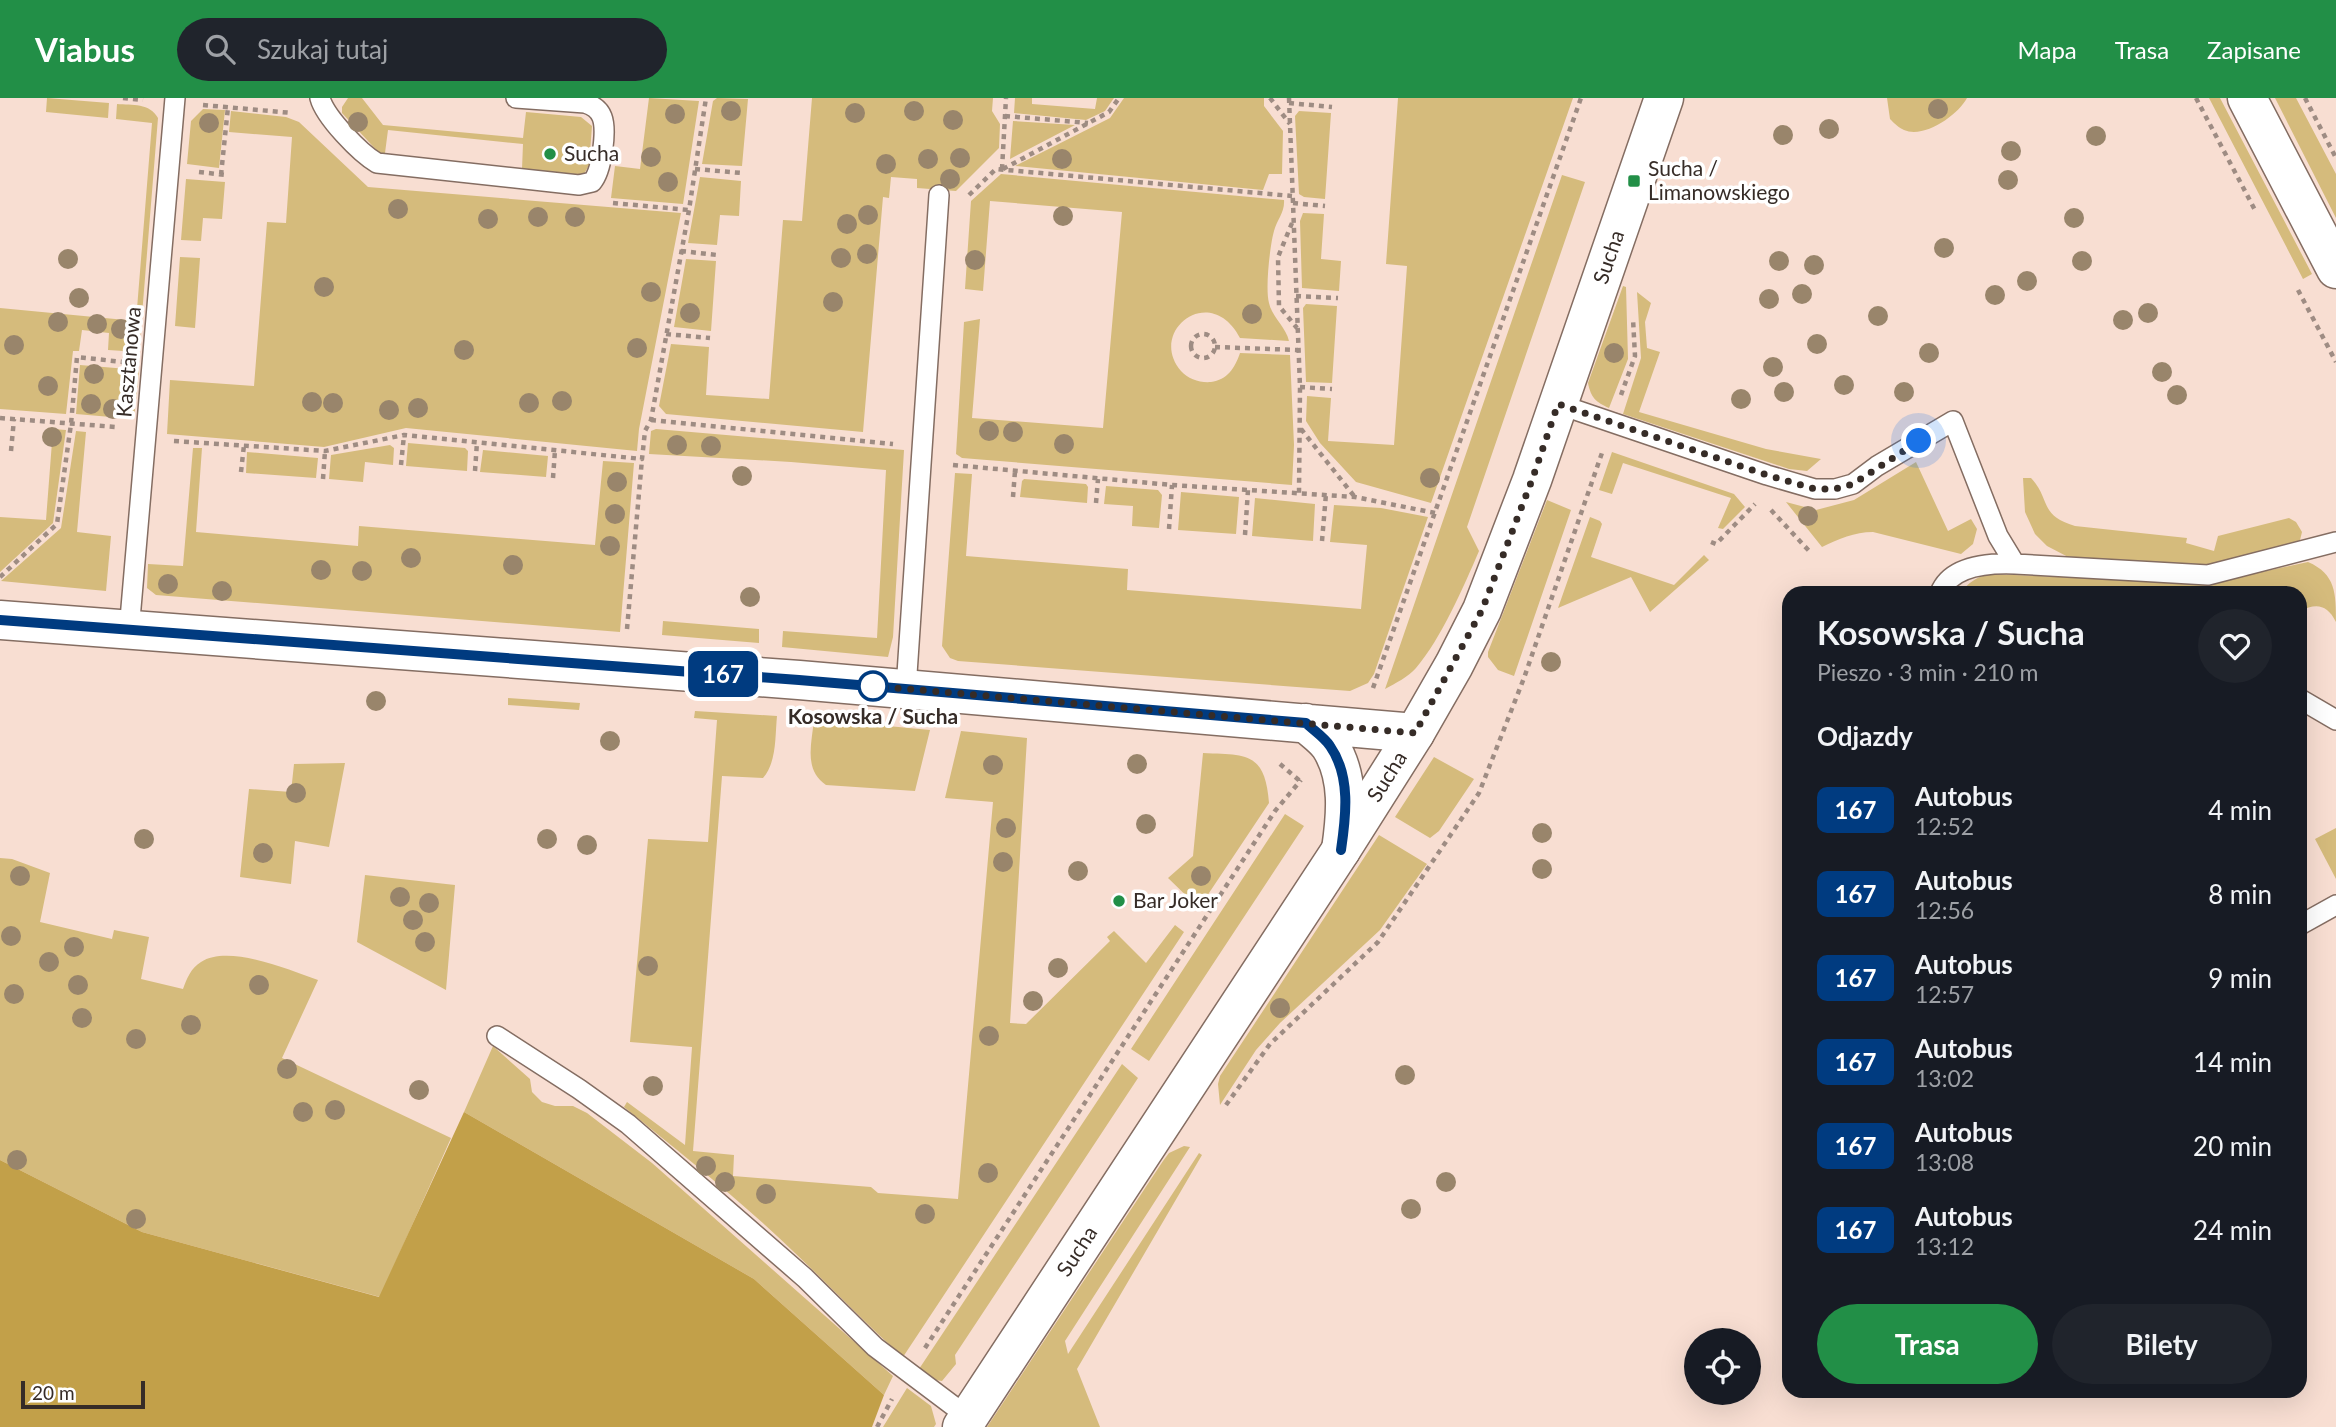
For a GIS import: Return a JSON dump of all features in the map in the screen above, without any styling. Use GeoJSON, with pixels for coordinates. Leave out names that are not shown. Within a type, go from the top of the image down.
{"type":"FeatureCollection","features":[{"type":"Feature","properties":{"kind":"street","name":"Sucha"},"geometry":{"type":"LineString","coordinates":[[965,1422],[1341,850],[1415,733],[1482,610],[1528,491],[1664,98]]}},
{"type":"Feature","properties":{"kind":"street"},"geometry":{"type":"LineString","coordinates":[[2248,98],[2336,269]]}},
{"type":"Feature","properties":{"kind":"street"},"geometry":{"type":"LineString","coordinates":[[0,620],[906,690],[1326,731],[1415,733]]}},
{"type":"Feature","properties":{"kind":"street"},"geometry":{"type":"LineString","coordinates":[[1326,731],[1344,784],[1346,809],[1341,850]]}},
{"type":"Feature","properties":{"kind":"lane","name":"Kasztanowa"},"geometry":{"type":"LineString","coordinates":[[129,631],[175,98]]}},
{"type":"Feature","properties":{"kind":"lane"},"geometry":{"type":"LineString","coordinates":[[320,98],[324,109],[359,149],[377,163],[579,185],[592,182],[600,170],[601,162],[603,123],[598,111],[585,103],[516,98]]}},
{"type":"Feature","properties":{"kind":"lane"},"geometry":{"type":"LineString","coordinates":[[906,690],[939,195]]}},
{"type":"Feature","properties":{"kind":"lane"},"geometry":{"type":"LineString","coordinates":[[1558,404],[1815,489],[1835,489],[1853,484],[1953,421],[1998,536],[2015,564]]}},
{"type":"Feature","properties":{"kind":"lane"},"geometry":{"type":"LineString","coordinates":[[1943,586],[1954,576],[1977,565],[1989,563],[2208,575],[2336,542]]}},
{"type":"Feature","properties":{"kind":"lane"},"geometry":{"type":"LineString","coordinates":[[2307,703],[2336,720]]}},
{"type":"Feature","properties":{"kind":"lane"},"geometry":{"type":"LineString","coordinates":[[2307,921],[2336,905]]}},
{"type":"Feature","properties":{"kind":"lane"},"geometry":{"type":"LineString","coordinates":[[498,1036],[628,1124],[806,1279],[875,1347],[965,1422]]}},
{"type":"Feature","properties":{"kind":"path"},"geometry":{"type":"LineString","coordinates":[[626,641],[645,431],[651,420],[689,210],[706,98]]}},
{"type":"Feature","properties":{"kind":"path"},"geometry":{"type":"LineString","coordinates":[[1002,169],[1006,98]]}},
{"type":"Feature","properties":{"kind":"path"},"geometry":{"type":"LineString","coordinates":[[1002,169],[1109,113],[1119,98]]}},
{"type":"Feature","properties":{"kind":"path"},"geometry":{"type":"LineString","coordinates":[[1270,98],[1290,125]]}},
{"type":"Feature","properties":{"kind":"path"},"geometry":{"type":"LineString","coordinates":[[877,1427],[908,1374],[1326,731],[1371,693],[1581,98]]}},
{"type":"Feature","properties":{"kind":"path"},"geometry":{"type":"LineString","coordinates":[[2305,98],[2336,158]]}},
{"type":"Feature","properties":{"kind":"path"},"geometry":{"type":"LineString","coordinates":[[1299,494],[1300,387],[1289,101],[1332,107]]}},
{"type":"Feature","properties":{"kind":"path"},"geometry":{"type":"LineString","coordinates":[[195,112],[202,105],[290,112],[298,115]]}},
{"type":"Feature","properties":{"kind":"path"},"geometry":{"type":"LineString","coordinates":[[197,172],[224,175],[228,107]]}},
{"type":"Feature","properties":{"kind":"path"},"geometry":{"type":"LineString","coordinates":[[1005,116],[1090,123]]}},
{"type":"Feature","properties":{"kind":"path"},"geometry":{"type":"LineString","coordinates":[[695,169],[742,173]]}},
{"type":"Feature","properties":{"kind":"path"},"geometry":{"type":"LineString","coordinates":[[979,184],[996,169],[1002,169],[1293,197]]}},
{"type":"Feature","properties":{"kind":"path"},"geometry":{"type":"LineString","coordinates":[[606,203],[689,210]]}},
{"type":"Feature","properties":{"kind":"path"},"geometry":{"type":"LineString","coordinates":[[1293,204],[1325,206]]}},
{"type":"Feature","properties":{"kind":"path"},"geometry":{"type":"LineString","coordinates":[[1293,221],[1278,257],[1279,306],[1297,328]]}},
{"type":"Feature","properties":{"kind":"path"},"geometry":{"type":"LineString","coordinates":[[681,251],[717,255]]}},
{"type":"Feature","properties":{"kind":"path"},"geometry":{"type":"LineString","coordinates":[[1296,296],[1338,298]]}},
{"type":"Feature","properties":{"kind":"path"},"geometry":{"type":"LineString","coordinates":[[666,334],[710,338]]}},
{"type":"Feature","properties":{"kind":"path"},"geometry":{"type":"LineString","coordinates":[[1203,334],[1210,335],[1215,347],[1212,354],[1200,357],[1194,354],[1191,348],[1193,341],[1203,334]]}},
{"type":"Feature","properties":{"kind":"path"},"geometry":{"type":"LineString","coordinates":[[1215,347],[1298,350]]}},
{"type":"Feature","properties":{"kind":"path"},"geometry":{"type":"LineString","coordinates":[[0,578],[57,524],[77,357],[152,364]]}},
{"type":"Feature","properties":{"kind":"path"},"geometry":{"type":"LineString","coordinates":[[1300,387],[1332,389]]}},
{"type":"Feature","properties":{"kind":"path"},"geometry":{"type":"LineString","coordinates":[[0,418],[128,428]]}},
{"type":"Feature","properties":{"kind":"path"},"geometry":{"type":"LineString","coordinates":[[11,451],[14,419]]}},
{"type":"Feature","properties":{"kind":"path"},"geometry":{"type":"LineString","coordinates":[[651,420],[924,447],[949,464],[1172,485],[1326,494],[1435,513]]}},
{"type":"Feature","properties":{"kind":"path"},"geometry":{"type":"LineString","coordinates":[[1300,428],[1355,497]]}},
{"type":"Feature","properties":{"kind":"path"},"geometry":{"type":"LineString","coordinates":[[162,440],[325,451],[404,435],[642,458]]}},
{"type":"Feature","properties":{"kind":"path"},"geometry":{"type":"LineString","coordinates":[[401,466],[404,435]]}},
{"type":"Feature","properties":{"kind":"path"},"geometry":{"type":"LineString","coordinates":[[475,471],[477,442]]}},
{"type":"Feature","properties":{"kind":"path"},"geometry":{"type":"LineString","coordinates":[[241,472],[244,445]]}},
{"type":"Feature","properties":{"kind":"path"},"geometry":{"type":"LineString","coordinates":[[553,478],[555,450]]}},
{"type":"Feature","properties":{"kind":"path"},"geometry":{"type":"LineString","coordinates":[[323,479],[325,451]]}},
{"type":"Feature","properties":{"kind":"path"},"geometry":{"type":"LineString","coordinates":[[1013,497],[1015,471]]}},
{"type":"Feature","properties":{"kind":"path"},"geometry":{"type":"LineString","coordinates":[[1096,503],[1098,479]]}},
{"type":"Feature","properties":{"kind":"path"},"geometry":{"type":"LineString","coordinates":[[1169,529],[1172,485]]}},
{"type":"Feature","properties":{"kind":"path"},"geometry":{"type":"LineString","coordinates":[[1245,535],[1248,490]]}},
{"type":"Feature","properties":{"kind":"path"},"geometry":{"type":"LineString","coordinates":[[1322,541],[1326,494]]}},
{"type":"Feature","properties":{"kind":"path"},"geometry":{"type":"LineString","coordinates":[[1711,542],[1716,544],[1758,500]]}},
{"type":"Feature","properties":{"kind":"path"},"geometry":{"type":"LineString","coordinates":[[1775,514],[1811,553]]}},
{"type":"Feature","properties":{"kind":"shaded area"},"geometry":{"type":"Polygon","coordinates":[[[47,98],[109,103],[108,118],[46,112],[47,98]]]}},
{"type":"Feature","properties":{"kind":"shaded area"},"geometry":{"type":"Polygon","coordinates":[[[348,98],[362,98],[383,125],[523,138],[526,112],[581,117],[592,126],[589,165],[584,174],[578,175],[522,169],[523,144],[388,130],[385,153],[381,155],[342,113],[342,107],[348,98]]]}},
{"type":"Feature","properties":{"kind":"shaded area"},"geometry":{"type":"Polygon","coordinates":[[[649,98],[699,101],[683,204],[611,198],[615,166],[640,169],[649,98]]]}},
{"type":"Feature","properties":{"kind":"shaded area"},"geometry":{"type":"Polygon","coordinates":[[[717,98],[748,99],[742,166],[702,164],[713,101],[717,98]]]}},
{"type":"Feature","properties":{"kind":"shaded area"},"geometry":{"type":"Polygon","coordinates":[[[812,98],[993,98],[992,111],[1000,124],[999,148],[956,191],[917,188],[917,179],[891,177],[889,198],[883,197],[863,432],[666,414],[659,406],[671,344],[709,347],[706,395],[769,399],[783,220],[802,221],[812,98]]]}},
{"type":"Feature","properties":{"kind":"shaded area"},"geometry":{"type":"Polygon","coordinates":[[[1015,98],[1032,98],[1032,104],[1095,109],[1097,98],[1114,98],[1105,111],[1086,120],[1014,113],[1015,98]]]}},
{"type":"Feature","properties":{"kind":"shaded area"},"geometry":{"type":"Polygon","coordinates":[[[1124,98],[1264,98],[1264,106],[1283,131],[1282,174],[1269,174],[1263,190],[1015,166],[1110,118],[1124,98]]]}},
{"type":"Feature","properties":{"kind":"shaded area"},"geometry":{"type":"Polygon","coordinates":[[[1398,98],[1573,98],[1431,503],[1356,482],[1320,443],[1306,421],[1307,396],[1331,398],[1328,441],[1394,445],[1407,266],[1386,264],[1398,98]]]}},
{"type":"Feature","properties":{"kind":"shaded area"},"geometry":{"type":"Polygon","coordinates":[[[1887,98],[1967,98],[1963,105],[1940,124],[1912,132],[1902,129],[1890,119],[1887,98]]]}},
{"type":"Feature","properties":{"kind":"shaded area"},"geometry":{"type":"Polygon","coordinates":[[[2209,98],[2220,98],[2312,274],[2303,279],[2209,98]]]}},
{"type":"Feature","properties":{"kind":"shaded area"},"geometry":{"type":"Polygon","coordinates":[[[2275,98],[2296,98],[2336,174],[2336,218],[2275,98]]]}},
{"type":"Feature","properties":{"kind":"shaded area"},"geometry":{"type":"Polygon","coordinates":[[[117,104],[145,107],[158,118],[139,352],[108,350],[109,333],[82,330],[79,351],[73,351],[66,414],[0,409],[0,308],[136,321],[152,123],[116,119],[117,104]]]}},
{"type":"Feature","properties":{"kind":"shaded area"},"geometry":{"type":"Polygon","coordinates":[[[203,109],[225,110],[219,168],[187,164],[191,121],[203,109]]]}},
{"type":"Feature","properties":{"kind":"shaded area"},"geometry":{"type":"Polygon","coordinates":[[[231,111],[286,117],[299,122],[368,187],[681,213],[637,451],[406,428],[324,447],[167,434],[170,380],[254,386],[267,222],[286,223],[292,137],[229,132],[231,111]]]}},
{"type":"Feature","properties":{"kind":"shaded area"},"geometry":{"type":"Polygon","coordinates":[[[1299,111],[1331,113],[1325,199],[1299,194],[1295,116],[1299,111]]]}},
{"type":"Feature","properties":{"kind":"shaded area"},"geometry":{"type":"Polygon","coordinates":[[[1013,121],[1075,125],[1010,159],[1013,121]]]}},
{"type":"Feature","properties":{"kind":"shaded area"},"geometry":{"type":"Polygon","coordinates":[[[1001,174],[1284,200],[1272,238],[1268,296],[1273,313],[1289,341],[1240,338],[1227,321],[1213,314],[1199,313],[1186,318],[1177,328],[1172,341],[1173,356],[1181,371],[1203,382],[1217,381],[1226,376],[1240,353],[1290,355],[1294,445],[1292,485],[962,458],[956,454],[964,322],[980,319],[972,418],[1103,428],[1122,212],[990,201],[983,291],[965,289],[971,201],[1001,174]]]}},
{"type":"Feature","properties":{"kind":"shaded area"},"geometry":{"type":"Polygon","coordinates":[[[1562,175],[1585,182],[1467,527],[1479,551],[1451,612],[1425,656],[1402,680],[1385,689],[1562,175]]]}},
{"type":"Feature","properties":{"kind":"shaded area"},"geometry":{"type":"Polygon","coordinates":[[[700,177],[741,181],[739,216],[720,215],[717,245],[688,243],[700,177]]]}},
{"type":"Feature","properties":{"kind":"shaded area"},"geometry":{"type":"Polygon","coordinates":[[[186,179],[225,182],[222,219],[203,218],[201,241],[181,240],[186,179]]]}},
{"type":"Feature","properties":{"kind":"shaded area"},"geometry":{"type":"Polygon","coordinates":[[[1303,213],[1324,214],[1321,259],[1341,261],[1339,291],[1302,288],[1300,221],[1303,213]]]}},
{"type":"Feature","properties":{"kind":"shaded area"},"geometry":{"type":"Polygon","coordinates":[[[180,257],[200,258],[195,328],[175,326],[180,257]]]}},
{"type":"Feature","properties":{"kind":"shaded area"},"geometry":{"type":"Polygon","coordinates":[[[686,259],[716,261],[711,331],[674,327],[686,259]]]}},
{"type":"Feature","properties":{"kind":"shaded area"},"geometry":{"type":"Polygon","coordinates":[[[1623,286],[1626,287],[1628,359],[1609,408],[1595,399],[1588,383],[1623,286]]]}},
{"type":"Feature","properties":{"kind":"shaded area"},"geometry":{"type":"Polygon","coordinates":[[[1637,292],[1651,303],[1645,322],[1647,348],[1660,352],[1639,412],[1766,449],[1821,459],[1807,471],[1789,469],[1623,414],[1641,358],[1637,292]]]}},
{"type":"Feature","properties":{"kind":"shaded area"},"geometry":{"type":"Polygon","coordinates":[[[1306,304],[1337,306],[1332,383],[1306,382],[1303,308],[1306,304]]]}},
{"type":"Feature","properties":{"kind":"shaded area"},"geometry":{"type":"Polygon","coordinates":[[[80,365],[139,370],[134,419],[76,414],[80,365]]]}},
{"type":"Feature","properties":{"kind":"shaded area"},"geometry":{"type":"Polygon","coordinates":[[[53,429],[66,430],[53,523],[0,572],[0,517],[46,520],[53,429]]]}},
{"type":"Feature","properties":{"kind":"shaded area"},"geometry":{"type":"Polygon","coordinates":[[[656,429],[904,450],[893,637],[888,657],[782,647],[783,631],[877,638],[886,470],[649,454],[651,431],[656,429]]]}},
{"type":"Feature","properties":{"kind":"shaded area"},"geometry":{"type":"Polygon","coordinates":[[[76,431],[86,432],[77,532],[111,536],[106,591],[1,581],[61,528],[76,431]]]}},
{"type":"Feature","properties":{"kind":"shaded area"},"geometry":{"type":"Polygon","coordinates":[[[408,443],[465,448],[468,451],[467,471],[406,466],[408,443]]]}},
{"type":"Feature","properties":{"kind":"shaded area"},"geometry":{"type":"Polygon","coordinates":[[[390,445],[394,448],[393,465],[365,462],[363,482],[329,479],[331,455],[390,445]]]}},
{"type":"Feature","properties":{"kind":"shaded area"},"geometry":{"type":"Polygon","coordinates":[[[193,448],[202,448],[196,532],[358,546],[359,526],[595,545],[603,461],[634,463],[620,632],[156,595],[147,588],[148,564],[183,566],[193,448]]]}},
{"type":"Feature","properties":{"kind":"shaded area"},"geometry":{"type":"Polygon","coordinates":[[[483,450],[548,456],[546,477],[480,472],[483,450]]]}},
{"type":"Feature","properties":{"kind":"shaded area"},"geometry":{"type":"Polygon","coordinates":[[[247,452],[318,458],[316,478],[246,473],[247,452]]]}},
{"type":"Feature","properties":{"kind":"shaded area"},"geometry":{"type":"Polygon","coordinates":[[[1612,452],[1734,494],[1745,507],[1723,529],[1718,528],[1731,498],[1623,463],[1612,494],[1599,490],[1612,452]]]}},
{"type":"Feature","properties":{"kind":"shaded area"},"geometry":{"type":"Polygon","coordinates":[[[1916,462],[1948,531],[1971,519],[1977,529],[1973,544],[1961,554],[1873,532],[1853,535],[1822,547],[1786,502],[1816,510],[1854,500],[1916,462]]]}},
{"type":"Feature","properties":{"kind":"shaded area"},"geometry":{"type":"Polygon","coordinates":[[[955,473],[972,474],[966,556],[1128,569],[1127,590],[1361,609],[1367,545],[1330,542],[1334,505],[1381,508],[1428,517],[1374,674],[1368,683],[1350,691],[958,661],[950,658],[942,646],[955,473]]]}},
{"type":"Feature","properties":{"kind":"shaded area"},"geometry":{"type":"Polygon","coordinates":[[[2023,478],[2031,478],[2055,517],[2075,526],[2187,538],[2186,543],[2214,551],[2218,536],[2289,518],[2296,522],[2302,532],[2300,540],[2294,544],[2206,566],[2072,559],[2047,546],[2035,534],[2025,512],[2023,478]]]}},
{"type":"Feature","properties":{"kind":"shaded area"},"geometry":{"type":"Polygon","coordinates":[[[1024,479],[1086,484],[1087,503],[1020,497],[1024,479]]]}},
{"type":"Feature","properties":{"kind":"shaded area"},"geometry":{"type":"Polygon","coordinates":[[[1106,486],[1158,490],[1162,495],[1159,528],[1132,526],[1133,506],[1104,504],[1106,486]]]}},
{"type":"Feature","properties":{"kind":"shaded area"},"geometry":{"type":"Polygon","coordinates":[[[1181,492],[1239,497],[1236,534],[1178,530],[1181,492]]]}},
{"type":"Feature","properties":{"kind":"shaded area"},"geometry":{"type":"Polygon","coordinates":[[[1255,498],[1315,504],[1313,541],[1252,536],[1255,498]]]}},
{"type":"Feature","properties":{"kind":"shaded area"},"geometry":{"type":"Polygon","coordinates":[[[1547,500],[1571,510],[1514,676],[1498,670],[1488,657],[1488,652],[1547,500]]]}},
{"type":"Feature","properties":{"kind":"shaded area"},"geometry":{"type":"Polygon","coordinates":[[[1590,517],[1602,524],[1591,557],[1674,585],[1704,555],[1709,560],[1650,612],[1631,577],[1558,608],[1590,517]]]}},
{"type":"Feature","properties":{"kind":"shaded area"},"geometry":{"type":"Polygon","coordinates":[[[2308,562],[2329,579],[2335,594],[2336,622],[2325,608],[2316,606],[2307,608],[2307,586],[1967,586],[1988,574],[2211,583],[2308,562]]]}},
{"type":"Feature","properties":{"kind":"shaded area"},"geometry":{"type":"Polygon","coordinates":[[[663,621],[759,629],[759,643],[662,635],[663,621]]]}},
{"type":"Feature","properties":{"kind":"shaded area"},"geometry":{"type":"Polygon","coordinates":[[[508,698],[580,703],[579,710],[508,705],[508,698]]]}},
{"type":"Feature","properties":{"kind":"shaded area"},"geometry":{"type":"Polygon","coordinates":[[[695,711],[777,716],[773,757],[763,778],[722,776],[693,1151],[734,1155],[733,1176],[871,1187],[878,1193],[958,1199],[993,802],[945,798],[961,731],[1027,738],[1010,1023],[1026,1024],[1110,941],[1107,937],[1114,931],[1146,963],[1175,925],[1184,932],[903,1357],[754,1215],[624,1107],[627,1102],[685,1145],[692,1047],[630,1042],[648,839],[708,842],[717,720],[694,718],[695,711]]]}},
{"type":"Feature","properties":{"kind":"shaded area"},"geometry":{"type":"Polygon","coordinates":[[[814,719],[930,730],[915,791],[826,785],[819,779],[812,763],[814,719]]]}},
{"type":"Feature","properties":{"kind":"shaded area"},"geometry":{"type":"Polygon","coordinates":[[[1203,753],[1242,756],[1258,765],[1267,786],[1269,803],[1199,908],[1168,878],[1193,856],[1203,753]]]}},
{"type":"Feature","properties":{"kind":"shaded area"},"geometry":{"type":"Polygon","coordinates":[[[1434,757],[1474,779],[1439,831],[1430,838],[1395,817],[1434,757]]]}},
{"type":"Feature","properties":{"kind":"shaded area"},"geometry":{"type":"Polygon","coordinates":[[[345,763],[329,847],[295,841],[291,884],[240,877],[249,789],[291,792],[294,764],[345,763]]]}},
{"type":"Feature","properties":{"kind":"shaded area"},"geometry":{"type":"Polygon","coordinates":[[[1285,814],[1304,826],[1149,1061],[1131,1049],[1285,814]]]}},
{"type":"Feature","properties":{"kind":"shaded area"},"geometry":{"type":"Polygon","coordinates":[[[2336,828],[2336,879],[2315,839],[2336,828]]]}},
{"type":"Feature","properties":{"kind":"shaded area"},"geometry":{"type":"Polygon","coordinates":[[[1379,835],[1427,864],[1380,930],[1280,1023],[1256,1050],[1220,1105],[1220,1076],[1379,835]]]}},
{"type":"Feature","properties":{"kind":"shaded area"},"geometry":{"type":"Polygon","coordinates":[[[0,858],[12,859],[50,873],[40,922],[112,939],[114,930],[149,937],[141,979],[183,989],[198,964],[213,957],[227,956],[259,960],[318,980],[282,1058],[451,1138],[380,1297],[142,1232],[0,1160],[0,858]]]}},
{"type":"Feature","properties":{"kind":"shaded area"},"geometry":{"type":"Polygon","coordinates":[[[365,875],[455,885],[446,990],[357,942],[365,875]]]}},
{"type":"Feature","properties":{"kind":"shaded area"},"geometry":{"type":"Polygon","coordinates":[[[493,1046],[530,1079],[532,1092],[542,1102],[555,1106],[573,1106],[587,1113],[652,1163],[893,1376],[884,1395],[754,1279],[464,1112],[493,1046]]]}},
{"type":"Feature","properties":{"kind":"shaded area"},"geometry":{"type":"Polygon","coordinates":[[[1122,1064],[1138,1078],[955,1355],[956,1364],[942,1381],[935,1380],[919,1369],[1122,1064]]]}},
{"type":"Feature","properties":{"kind":"shaded area"},"geometry":{"type":"Polygon","coordinates":[[[464,1112],[754,1279],[884,1395],[872,1427],[0,1427],[0,1160],[142,1232],[379,1297],[464,1112]]]}},
{"type":"Feature","properties":{"kind":"shaded area"},"geometry":{"type":"Polygon","coordinates":[[[1184,1146],[1190,1147],[1065,1341],[1068,1354],[1199,1153],[1202,1155],[1077,1369],[1100,1427],[987,1427],[1163,1161],[1169,1153],[1184,1146]]]}},
{"type":"Feature","properties":{"kind":"shaded area"},"geometry":{"type":"Polygon","coordinates":[[[907,1388],[931,1406],[936,1424],[934,1427],[883,1427],[907,1388]]]}},
{"type":"Feature","properties":{"kind":"bus line","name":"167"},"geometry":{"type":"LineString","coordinates":[[0,620],[799,680],[1306,723],[1329,745],[1344,784],[1346,809],[1341,850]]}},
{"type":"Feature","properties":{"kind":"place","name":"Sucha"},"geometry":{"type":"Point","coordinates":[550,154]}},
{"type":"Feature","properties":{"kind":"place","name":"Sucha / Limanowskiego"},"geometry":{"type":"Point","coordinates":[1634,181]}},
{"type":"Feature","properties":{"kind":"place","name":"Kosowska / Sucha"},"geometry":{"type":"Point","coordinates":[873,686]}},
{"type":"Feature","properties":{"kind":"place","name":"Bar Joker"},"geometry":{"type":"Point","coordinates":[1119,901]}},
{"type":"Feature","properties":{"kind":"route"},"geometry":{"type":"LineString","coordinates":[[873,686],[1415,733],[1482,610],[1512,535],[1558,404],[1793,484],[1815,489],[1835,489],[1853,484],[1919,441]]}}]}
